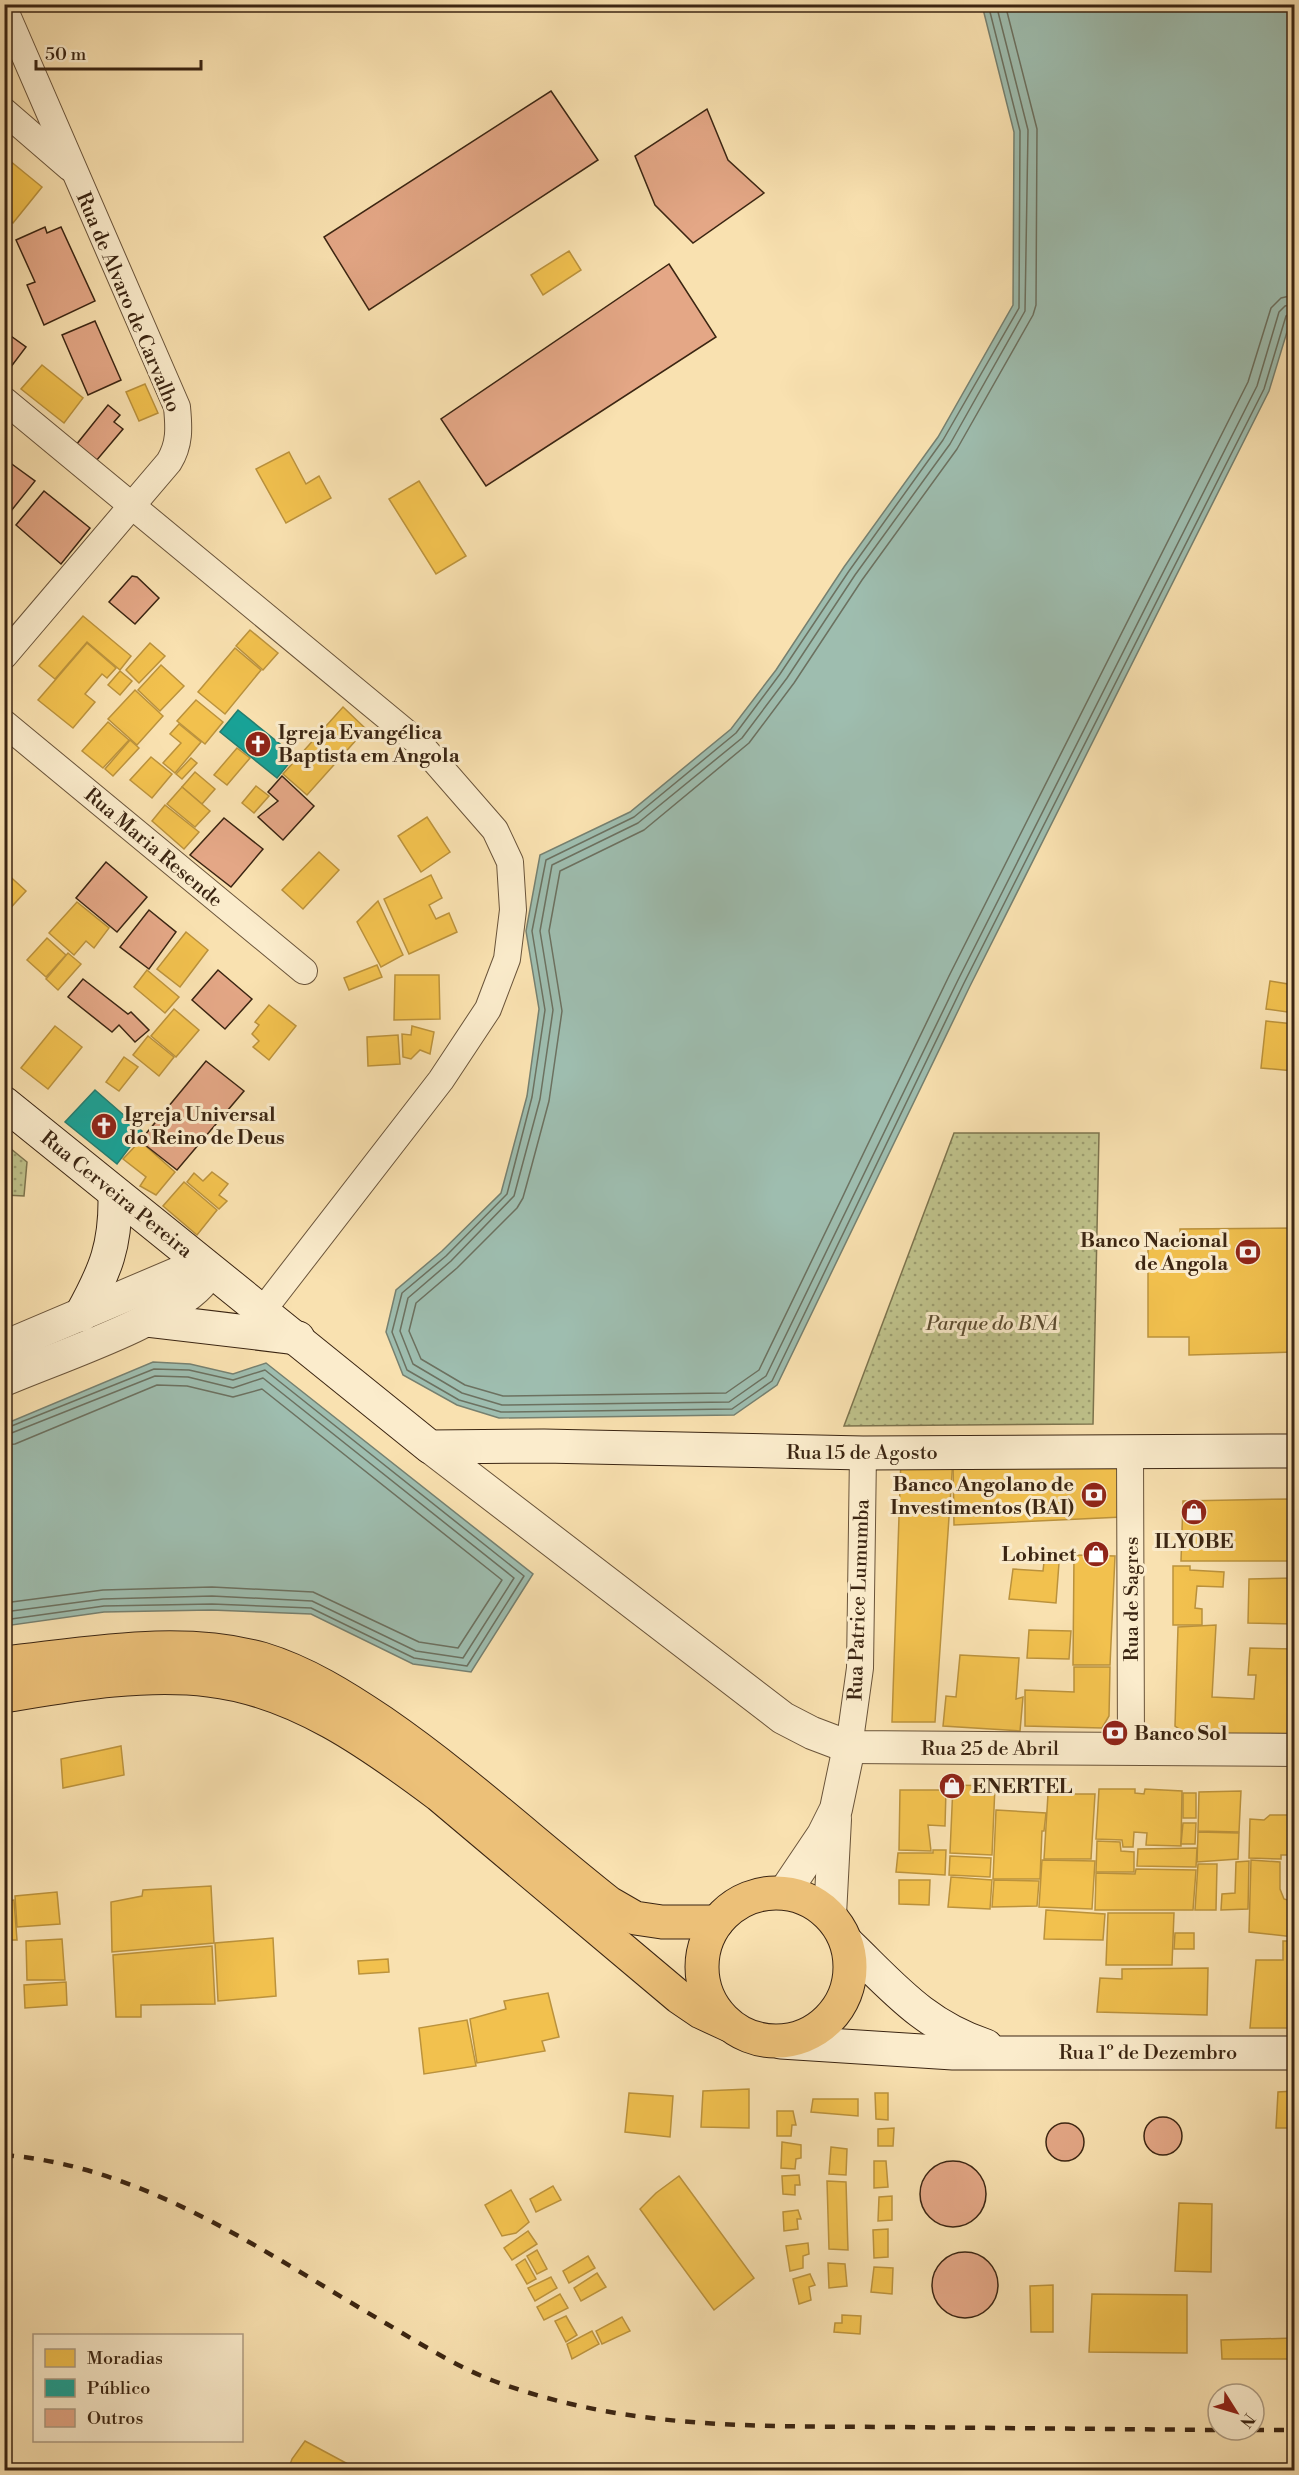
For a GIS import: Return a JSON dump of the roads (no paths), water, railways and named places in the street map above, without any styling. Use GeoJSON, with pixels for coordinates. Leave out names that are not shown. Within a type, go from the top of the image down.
{"type":"FeatureCollection","features":[{"type":"Feature","properties":{"kind":"main road","name":"Rua Cerveira Pereira"},"geometry":{"type":"LineString","coordinates":[[4,1103],[115,1194],[302,1341],[430,1447]]}},
{"type":"Feature","properties":{"kind":"main road"},"geometry":{"type":"LineString","coordinates":[[81,1315],[104,1274],[116,1228],[115,1194]]}},
{"type":"Feature","properties":{"kind":"main road"},"geometry":{"type":"LineString","coordinates":[[147,1320],[302,1341]]}},
{"type":"Feature","properties":{"kind":"main road","name":"Rua 15 de Agosto"},"geometry":{"type":"LineString","coordinates":[[430,1447],[544,1446],[863,1453],[1294,1451]]}},
{"type":"Feature","properties":{"kind":"main road"},"geometry":{"type":"LineString","coordinates":[[4,1663],[169,1648],[214,1651],[262,1659],[309,1679],[352,1702],[413,1744],[609,1904],[636,1918],[662,1922],[717,1922]]}},
{"type":"Feature","properties":{"kind":"main road"},"geometry":{"type":"LineString","coordinates":[[4,1696],[88,1682],[166,1678],[209,1680],[252,1689],[296,1704],[338,1726],[405,1770],[679,1997],[700,2012],[729,2025],[747,2037],[781,2042],[803,2037],[823,2026],[838,2009],[848,1988],[851,1965],[847,1943],[830,1915],[809,1900],[784,1893],[769,1893],[740,1902],[717,1922],[706,1943],[702,1966],[705,1990],[716,2012],[729,2025]]}},
{"type":"Feature","properties":{"kind":"main road","name":"Rua 1º de Dezembro"},"geometry":{"type":"LineString","coordinates":[[847,1943],[926,2018],[956,2036],[1002,2052]]}},
{"type":"Feature","properties":{"kind":"main road","name":"Rua 1º de Dezembro"},"geometry":{"type":"LineString","coordinates":[[781,2042],[953,2053],[1294,2053]]}},
{"type":"Feature","properties":{"kind":"street","name":"Rua de Alvaro de Carvalho"},"geometry":{"type":"LineString","coordinates":[[4,8],[177,407],[178,448],[4,656]]}},
{"type":"Feature","properties":{"kind":"street"},"geometry":{"type":"LineString","coordinates":[[4,111],[76,173]]}},
{"type":"Feature","properties":{"kind":"street"},"geometry":{"type":"LineString","coordinates":[[4,400],[133,504],[420,744],[495,830],[510,862],[513,910],[507,959],[488,1009],[441,1080],[263,1310]]}},
{"type":"Feature","properties":{"kind":"street","name":"Rua Maria Resende"},"geometry":{"type":"LineString","coordinates":[[4,723],[304,971]]}},
{"type":"Feature","properties":{"kind":"street"},"geometry":{"type":"LineString","coordinates":[[4,1347],[205,1265]]}},
{"type":"Feature","properties":{"kind":"street"},"geometry":{"type":"LineString","coordinates":[[4,1380],[147,1320],[188,1295],[202,1282],[205,1265]]}},
{"type":"Feature","properties":{"kind":"street"},"geometry":{"type":"LineString","coordinates":[[430,1447],[783,1718],[812,1733],[849,1747],[836,1809],[830,1915]]}},
{"type":"Feature","properties":{"kind":"street","name":"Rua de Sagres"},"geometry":{"type":"LineString","coordinates":[[1130,1450],[1131,1749]]}},
{"type":"Feature","properties":{"kind":"street","name":"Rua Patrice Lumumba"},"geometry":{"type":"LineString","coordinates":[[849,1747],[860,1668],[863,1453]]}},
{"type":"Feature","properties":{"kind":"street","name":"Rua 25 de Abril"},"geometry":{"type":"LineString","coordinates":[[849,1747],[1294,1750]]}},
{"type":"Feature","properties":{"kind":"street"},"geometry":{"type":"LineString","coordinates":[[784,1893],[823,1835],[836,1809]]}},
{"type":"Feature","properties":{"kind":"water"},"geometry":{"type":"Polygon","coordinates":[[[982,5],[1294,5],[1294,309],[1269,391],[970,986],[777,1385],[734,1415],[499,1418],[457,1405],[403,1375],[386,1332],[396,1290],[442,1251],[501,1193],[527,1096],[539,1009],[526,931],[540,855],[630,812],[731,729],[776,670],[844,567],[938,437],[1013,305],[1014,132],[982,5]]]}},
{"type":"Feature","properties":{"kind":"water"},"geometry":{"type":"Polygon","coordinates":[[[153,1362],[190,1364],[233,1374],[266,1363],[533,1574],[471,1672],[413,1664],[311,1614],[211,1610],[104,1612],[5,1626],[5,1424],[153,1362]]]}},
{"type":"Feature","properties":{"kind":"railway"},"geometry":{"type":"LineString","coordinates":[[4,2155],[56,2163],[107,2176],[156,2195],[251,2243],[466,2369],[494,2381],[544,2397],[593,2409],[642,2417],[740,2425],[1206,2430]]}},
{"type":"Feature","properties":{"kind":"railway"},"geometry":{"type":"LineString","coordinates":[[1266,2430],[1294,2430]]}},
{"type":"Feature","properties":{"kind":"place","name":"Igreja Evangélica Baptista em Angola"},"geometry":{"type":"Point","coordinates":[258,744]}},
{"type":"Feature","properties":{"kind":"place","name":"Igreja Universal do Reino de Deus"},"geometry":{"type":"Point","coordinates":[104,1126]}},
{"type":"Feature","properties":{"kind":"place","name":"Banco Nacional de Angola"},"geometry":{"type":"Point","coordinates":[1248,1252]}},
{"type":"Feature","properties":{"kind":"place","name":"Banco Angolano de Investimentos (BAI)"},"geometry":{"type":"Point","coordinates":[1094,1495]}},
{"type":"Feature","properties":{"kind":"place","name":"ILYOBE"},"geometry":{"type":"Point","coordinates":[1194,1512]}},
{"type":"Feature","properties":{"kind":"place","name":"Lobinet"},"geometry":{"type":"Point","coordinates":[1096,1554]}},
{"type":"Feature","properties":{"kind":"place","name":"Banco Sol"},"geometry":{"type":"Point","coordinates":[1115,1733]}},
{"type":"Feature","properties":{"kind":"place","name":"ENERTEL"},"geometry":{"type":"Point","coordinates":[952,1786]}},
{"type":"Feature","properties":{"kind":"park label","name":"Parque do BNA"},"geometry":{"type":"Point","coordinates":[992,1323]}}]}
